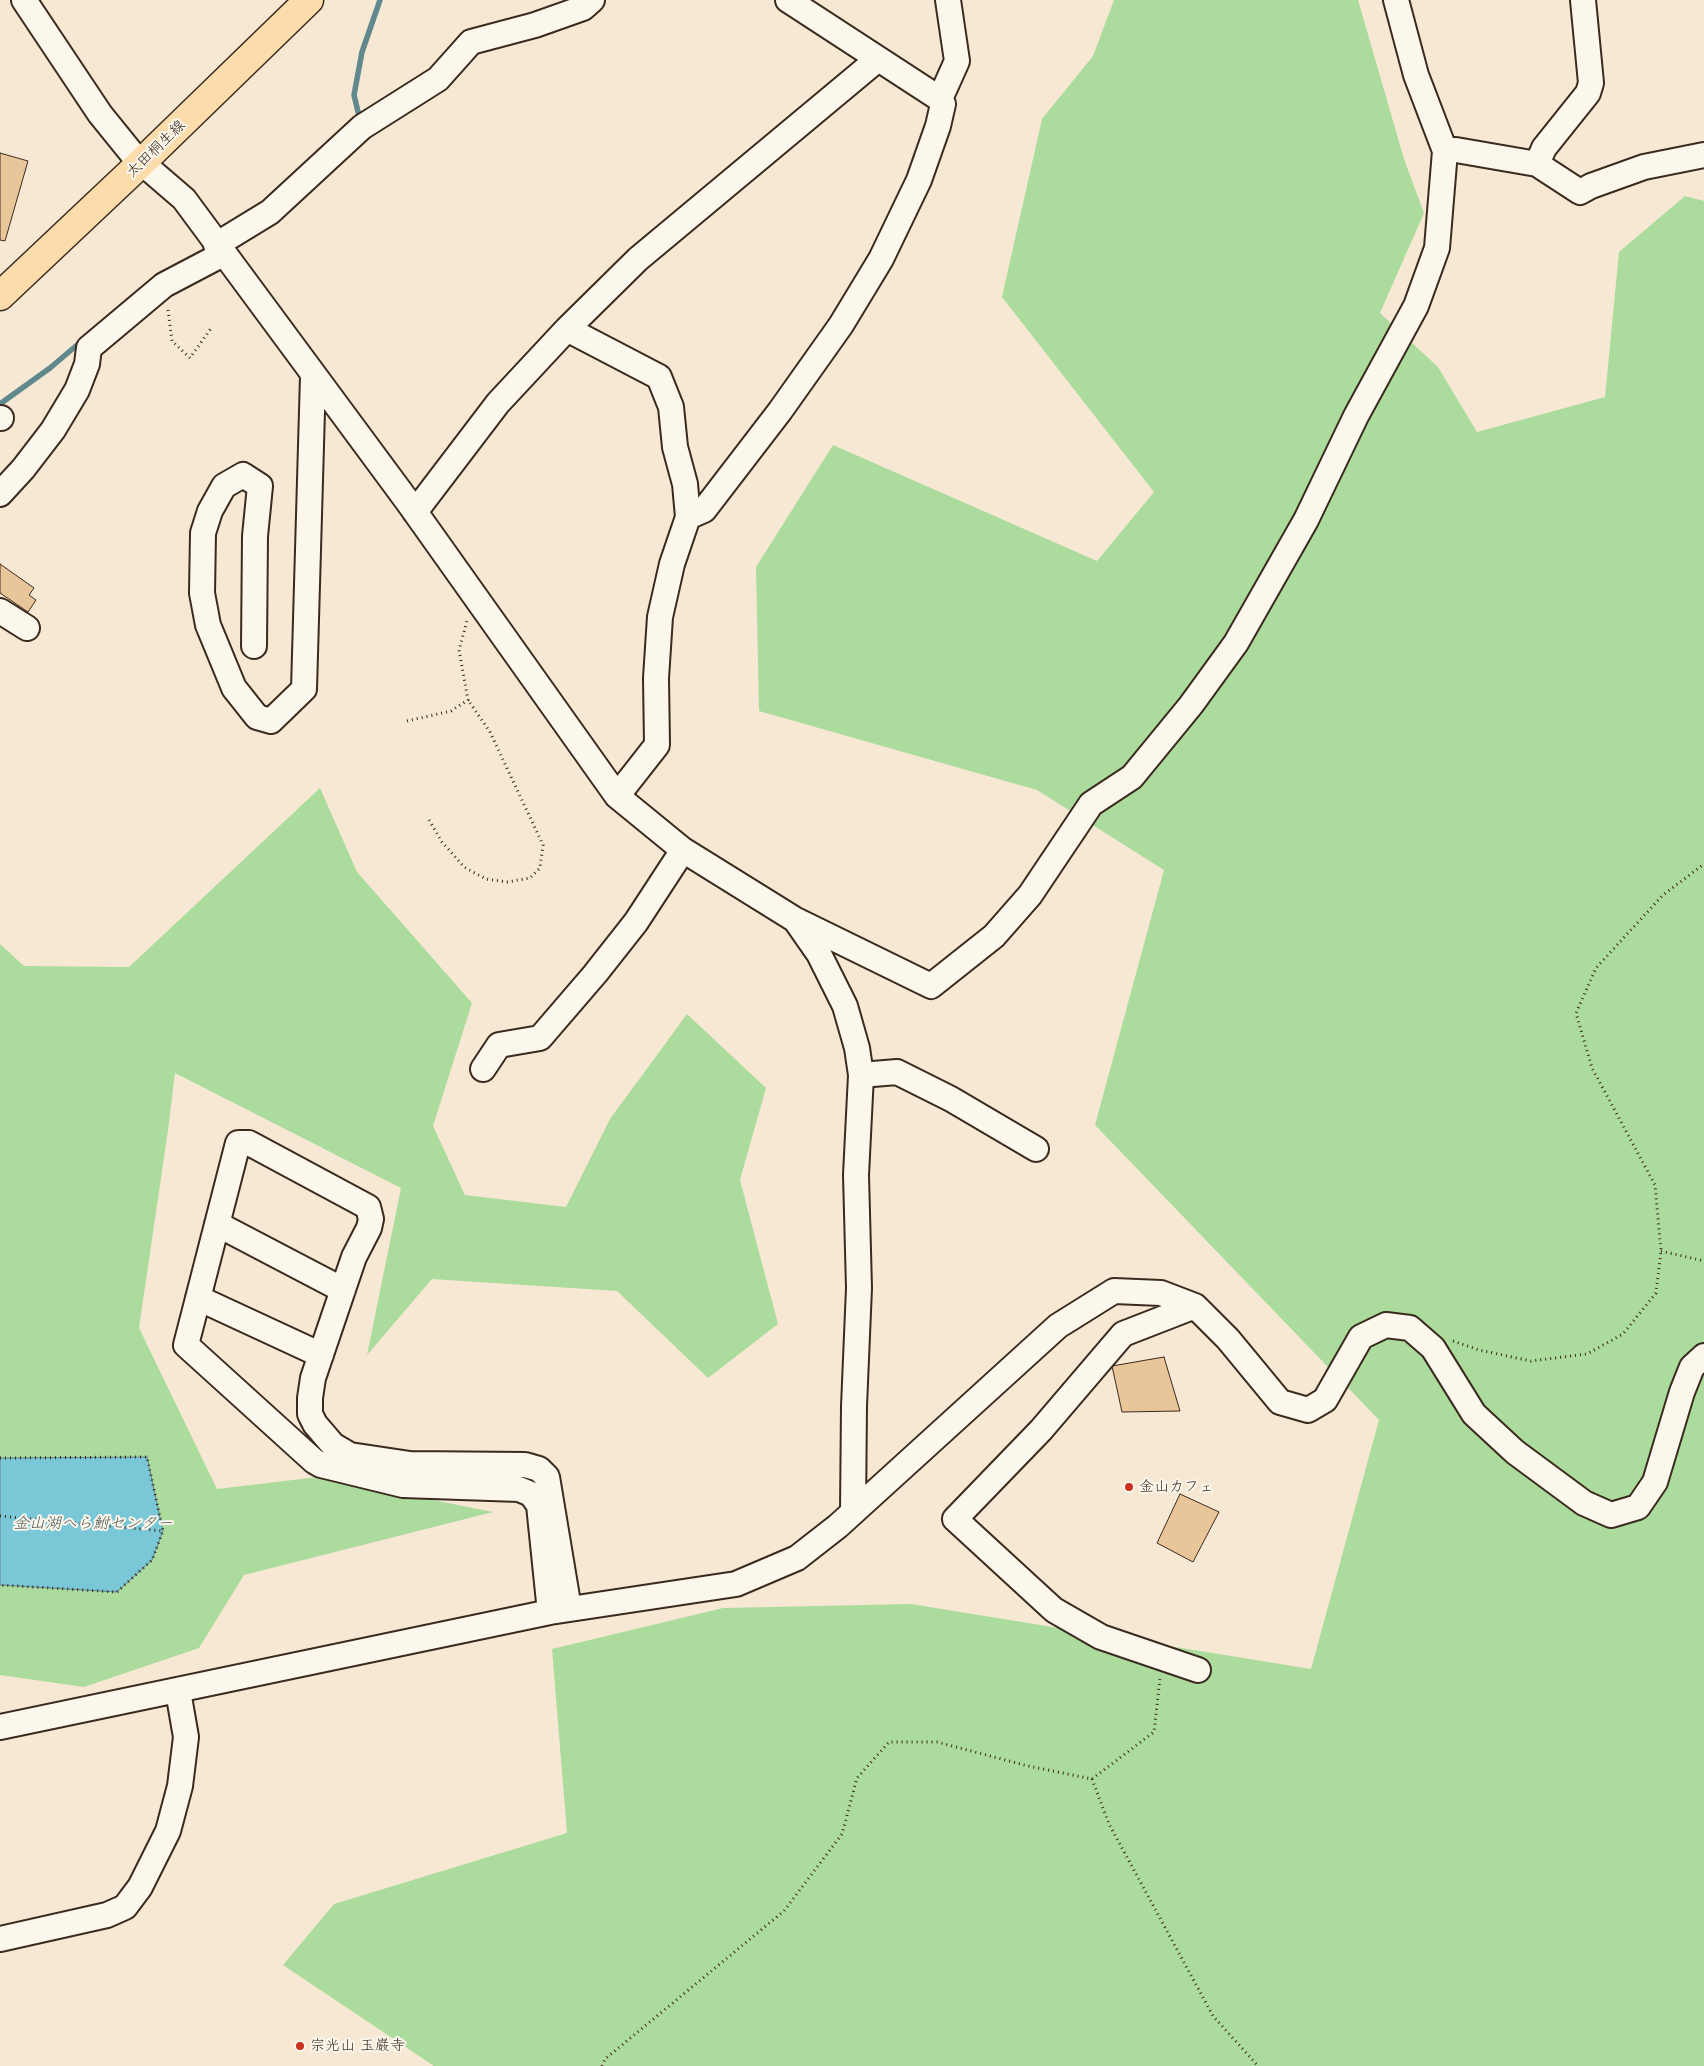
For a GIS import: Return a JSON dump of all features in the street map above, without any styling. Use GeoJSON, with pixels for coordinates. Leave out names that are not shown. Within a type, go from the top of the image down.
{"type":"FeatureCollection","features":[{"type":"Feature","properties":{"kind":"main road","name":"太田桐生線"},"geometry":{"type":"LineString","coordinates":[[4,286],[141,163],[310,0]]}},
{"type":"Feature","properties":{"kind":"street"},"geometry":{"type":"LineString","coordinates":[[24,0],[100,114],[141,163],[184,199],[415,512],[617,796],[683,850],[794,919],[931,986],[994,936],[1030,895],[1091,804],[1132,777],[1191,705],[1236,643],[1306,520],[1356,416],[1416,306],[1437,248],[1445,151],[1416,75],[1396,0]]}},
{"type":"Feature","properties":{"kind":"street"},"geometry":{"type":"LineString","coordinates":[[0,494],[23,469],[53,430],[72,398],[87,364],[89,348],[164,284],[220,250],[270,212],[362,127],[438,79],[471,42],[535,26],[583,8],[592,0]]}},
{"type":"Feature","properties":{"kind":"street"},"geometry":{"type":"LineString","coordinates":[[688,516],[704,510],[780,411],[841,325],[882,259],[919,180],[938,126],[943,104],[940,99],[788,0]]}},
{"type":"Feature","properties":{"kind":"street"},"geometry":{"type":"LineString","coordinates":[[940,99],[957,61],[948,0]]}},
{"type":"Feature","properties":{"kind":"street"},"geometry":{"type":"LineString","coordinates":[[1537,164],[1544,148],[1588,93],[1591,83],[1583,0]]}},
{"type":"Feature","properties":{"kind":"street"},"geometry":{"type":"LineString","coordinates":[[415,512],[498,403],[567,329],[638,259],[878,59]]}},
{"type":"Feature","properties":{"kind":"street"},"geometry":{"type":"LineString","coordinates":[[1445,151],[1456,150],[1537,164],[1580,192],[1644,167],[1704,155]]}},
{"type":"Feature","properties":{"kind":"street"},"geometry":{"type":"LineString","coordinates":[[567,329],[659,377],[671,407],[675,447],[685,484],[688,516],[672,564],[660,616],[656,678],[657,745],[617,796]]}},
{"type":"Feature","properties":{"kind":"street"},"geometry":{"type":"LineString","coordinates":[[254,646],[255,536],[260,486],[243,475],[224,486],[210,511],[203,533],[202,593],[208,625],[234,688],[257,717],[271,721],[304,689],[313,376]]}},
{"type":"Feature","properties":{"kind":"street"},"geometry":{"type":"LineString","coordinates":[[0,610],[27,628]]}},
{"type":"Feature","properties":{"kind":"street"},"geometry":{"type":"LineString","coordinates":[[482,1069],[499,1045],[540,1038],[595,974],[636,922],[683,850]]}},
{"type":"Feature","properties":{"kind":"street"},"geometry":{"type":"LineString","coordinates":[[794,919],[819,954],[845,1006],[857,1048],[861,1075],[856,1175],[859,1288],[853,1511]]}},
{"type":"Feature","properties":{"kind":"street"},"geometry":{"type":"LineString","coordinates":[[861,1075],[897,1072],[951,1099],[1036,1149]]}},
{"type":"Feature","properties":{"kind":"street"},"geometry":{"type":"LineString","coordinates":[[238,1142],[249,1143],[368,1207],[371,1219],[369,1228],[354,1258],[313,1378],[310,1414],[315,1424],[333,1445],[350,1454],[410,1464],[525,1464],[539,1469],[547,1477],[559,1610],[539,1505],[531,1494],[519,1490],[403,1485],[321,1465],[314,1461],[186,1345],[238,1142]]}},
{"type":"Feature","properties":{"kind":"street"},"geometry":{"type":"LineString","coordinates":[[217,1224],[343,1290]]}},
{"type":"Feature","properties":{"kind":"street"},"geometry":{"type":"LineString","coordinates":[[0,1727],[559,1610],[736,1584],[797,1558],[853,1511],[1058,1326],[1114,1291],[1161,1293],[1195,1306],[1228,1339],[1280,1402],[1308,1410],[1325,1400],[1361,1337],[1386,1325],[1410,1328],[1433,1348],[1474,1414],[1515,1452],[1584,1503],[1611,1515],[1638,1507],[1655,1482],[1682,1392],[1692,1368],[1704,1356]]}},
{"type":"Feature","properties":{"kind":"street"},"geometry":{"type":"LineString","coordinates":[[198,1298],[321,1355]]}},
{"type":"Feature","properties":{"kind":"street"},"geometry":{"type":"LineString","coordinates":[[1195,1306],[1123,1334],[1041,1430],[956,1519],[1054,1610],[1101,1637],[1198,1670]]}},
{"type":"Feature","properties":{"kind":"street"},"geometry":{"type":"LineString","coordinates":[[0,1939],[108,1915],[125,1907],[140,1887],[168,1830],[180,1786],[186,1736],[178,1691]]}},
{"type":"Feature","properties":{"kind":"path"},"geometry":{"type":"LineString","coordinates":[[164,284],[172,341],[190,358],[212,327]]}},
{"type":"Feature","properties":{"kind":"path"},"geometry":{"type":"LineString","coordinates":[[429,820],[442,842],[464,867],[486,879],[507,882],[530,878],[540,868],[542,845],[490,732],[468,700],[459,650],[474,595]]}},
{"type":"Feature","properties":{"kind":"path"},"geometry":{"type":"LineString","coordinates":[[407,721],[451,711],[468,700]]}},
{"type":"Feature","properties":{"kind":"path"},"geometry":{"type":"LineString","coordinates":[[1451,1340],[1479,1350],[1531,1361],[1587,1354],[1623,1334],[1656,1293],[1661,1251],[1655,1185],[1592,1068],[1576,1013],[1596,968],[1663,896],[1704,864]]}},
{"type":"Feature","properties":{"kind":"path"},"geometry":{"type":"LineString","coordinates":[[1661,1251],[1704,1261]]}},
{"type":"Feature","properties":{"kind":"path"},"geometry":{"type":"LineString","coordinates":[[0,1458],[147,1457],[163,1531],[152,1560],[117,1592],[0,1585]]}},
{"type":"Feature","properties":{"kind":"path"},"geometry":{"type":"LineString","coordinates":[[0,1516],[163,1531]]}},
{"type":"Feature","properties":{"kind":"path"},"geometry":{"type":"LineString","coordinates":[[602,2066],[606,2059],[784,1911],[842,1834],[857,1778],[889,1742],[937,1742],[1028,1766],[1092,1779],[1154,1732],[1162,1658]]}},
{"type":"Feature","properties":{"kind":"path"},"geometry":{"type":"LineString","coordinates":[[1092,1779],[1109,1824],[1213,2016],[1258,2066]]}},
{"type":"Feature","properties":{"kind":"green space"},"geometry":{"type":"Polygon","coordinates":[[[1114,0],[1358,0],[1404,159],[1424,213],[1380,313],[1438,367],[1477,432],[1605,397],[1619,252],[1685,196],[1704,201],[1704,2066],[434,2066],[283,1965],[334,1904],[567,1833],[552,1649],[723,1608],[911,1604],[1311,1669],[1379,1420],[1095,1125],[1164,870],[1037,790],[759,711],[756,567],[833,445],[1097,561],[1154,492],[1002,297],[1042,119],[1093,56],[1114,0]]]}},
{"type":"Feature","properties":{"kind":"green space"},"geometry":{"type":"Polygon","coordinates":[[[320,788],[357,872],[472,1003],[433,1126],[465,1195],[566,1207],[610,1119],[687,1014],[766,1088],[740,1180],[778,1324],[708,1378],[617,1291],[432,1279],[367,1355],[401,1188],[175,1073],[139,1328],[217,1489],[318,1477],[493,1512],[244,1575],[199,1648],[84,1687],[0,1675],[0,944],[24,966],[129,967],[320,788]]]}},
{"type":"Feature","properties":{"kind":"water","name":"金山湖へら鮒センター"},"geometry":{"type":"Polygon","coordinates":[[[147,1457],[163,1531],[152,1560],[117,1592],[0,1585],[0,1458],[147,1457]]]}},
{"type":"Feature","properties":{"kind":"building"},"geometry":{"type":"Polygon","coordinates":[[[0,153],[28,161],[5,241],[0,240],[0,153]]]}},
{"type":"Feature","properties":{"kind":"building"},"geometry":{"type":"Polygon","coordinates":[[[0,564],[34,588],[29,595],[36,600],[28,612],[0,593],[0,564]]]}},
{"type":"Feature","properties":{"kind":"building"},"geometry":{"type":"Polygon","coordinates":[[[1164,1357],[1180,1411],[1122,1412],[1112,1366],[1164,1357]]]}},
{"type":"Feature","properties":{"kind":"building"},"geometry":{"type":"Polygon","coordinates":[[[1180,1494],[1219,1512],[1193,1562],[1157,1543],[1180,1494]]]}},
{"type":"Feature","properties":{"kind":"waterway"},"geometry":{"type":"LineString","coordinates":[[360,120],[354,95],[362,52],[380,0]]}},
{"type":"Feature","properties":{"kind":"waterway"},"geometry":{"type":"LineString","coordinates":[[0,404],[50,368],[83,340]]}},
{"type":"Feature","properties":{"kind":"place","name":"金山カフェ"},"geometry":{"type":"Point","coordinates":[1129,1487]}},
{"type":"Feature","properties":{"kind":"place","name":"宗光山 玉巌寺"},"geometry":{"type":"Point","coordinates":[300,2046]}}]}
